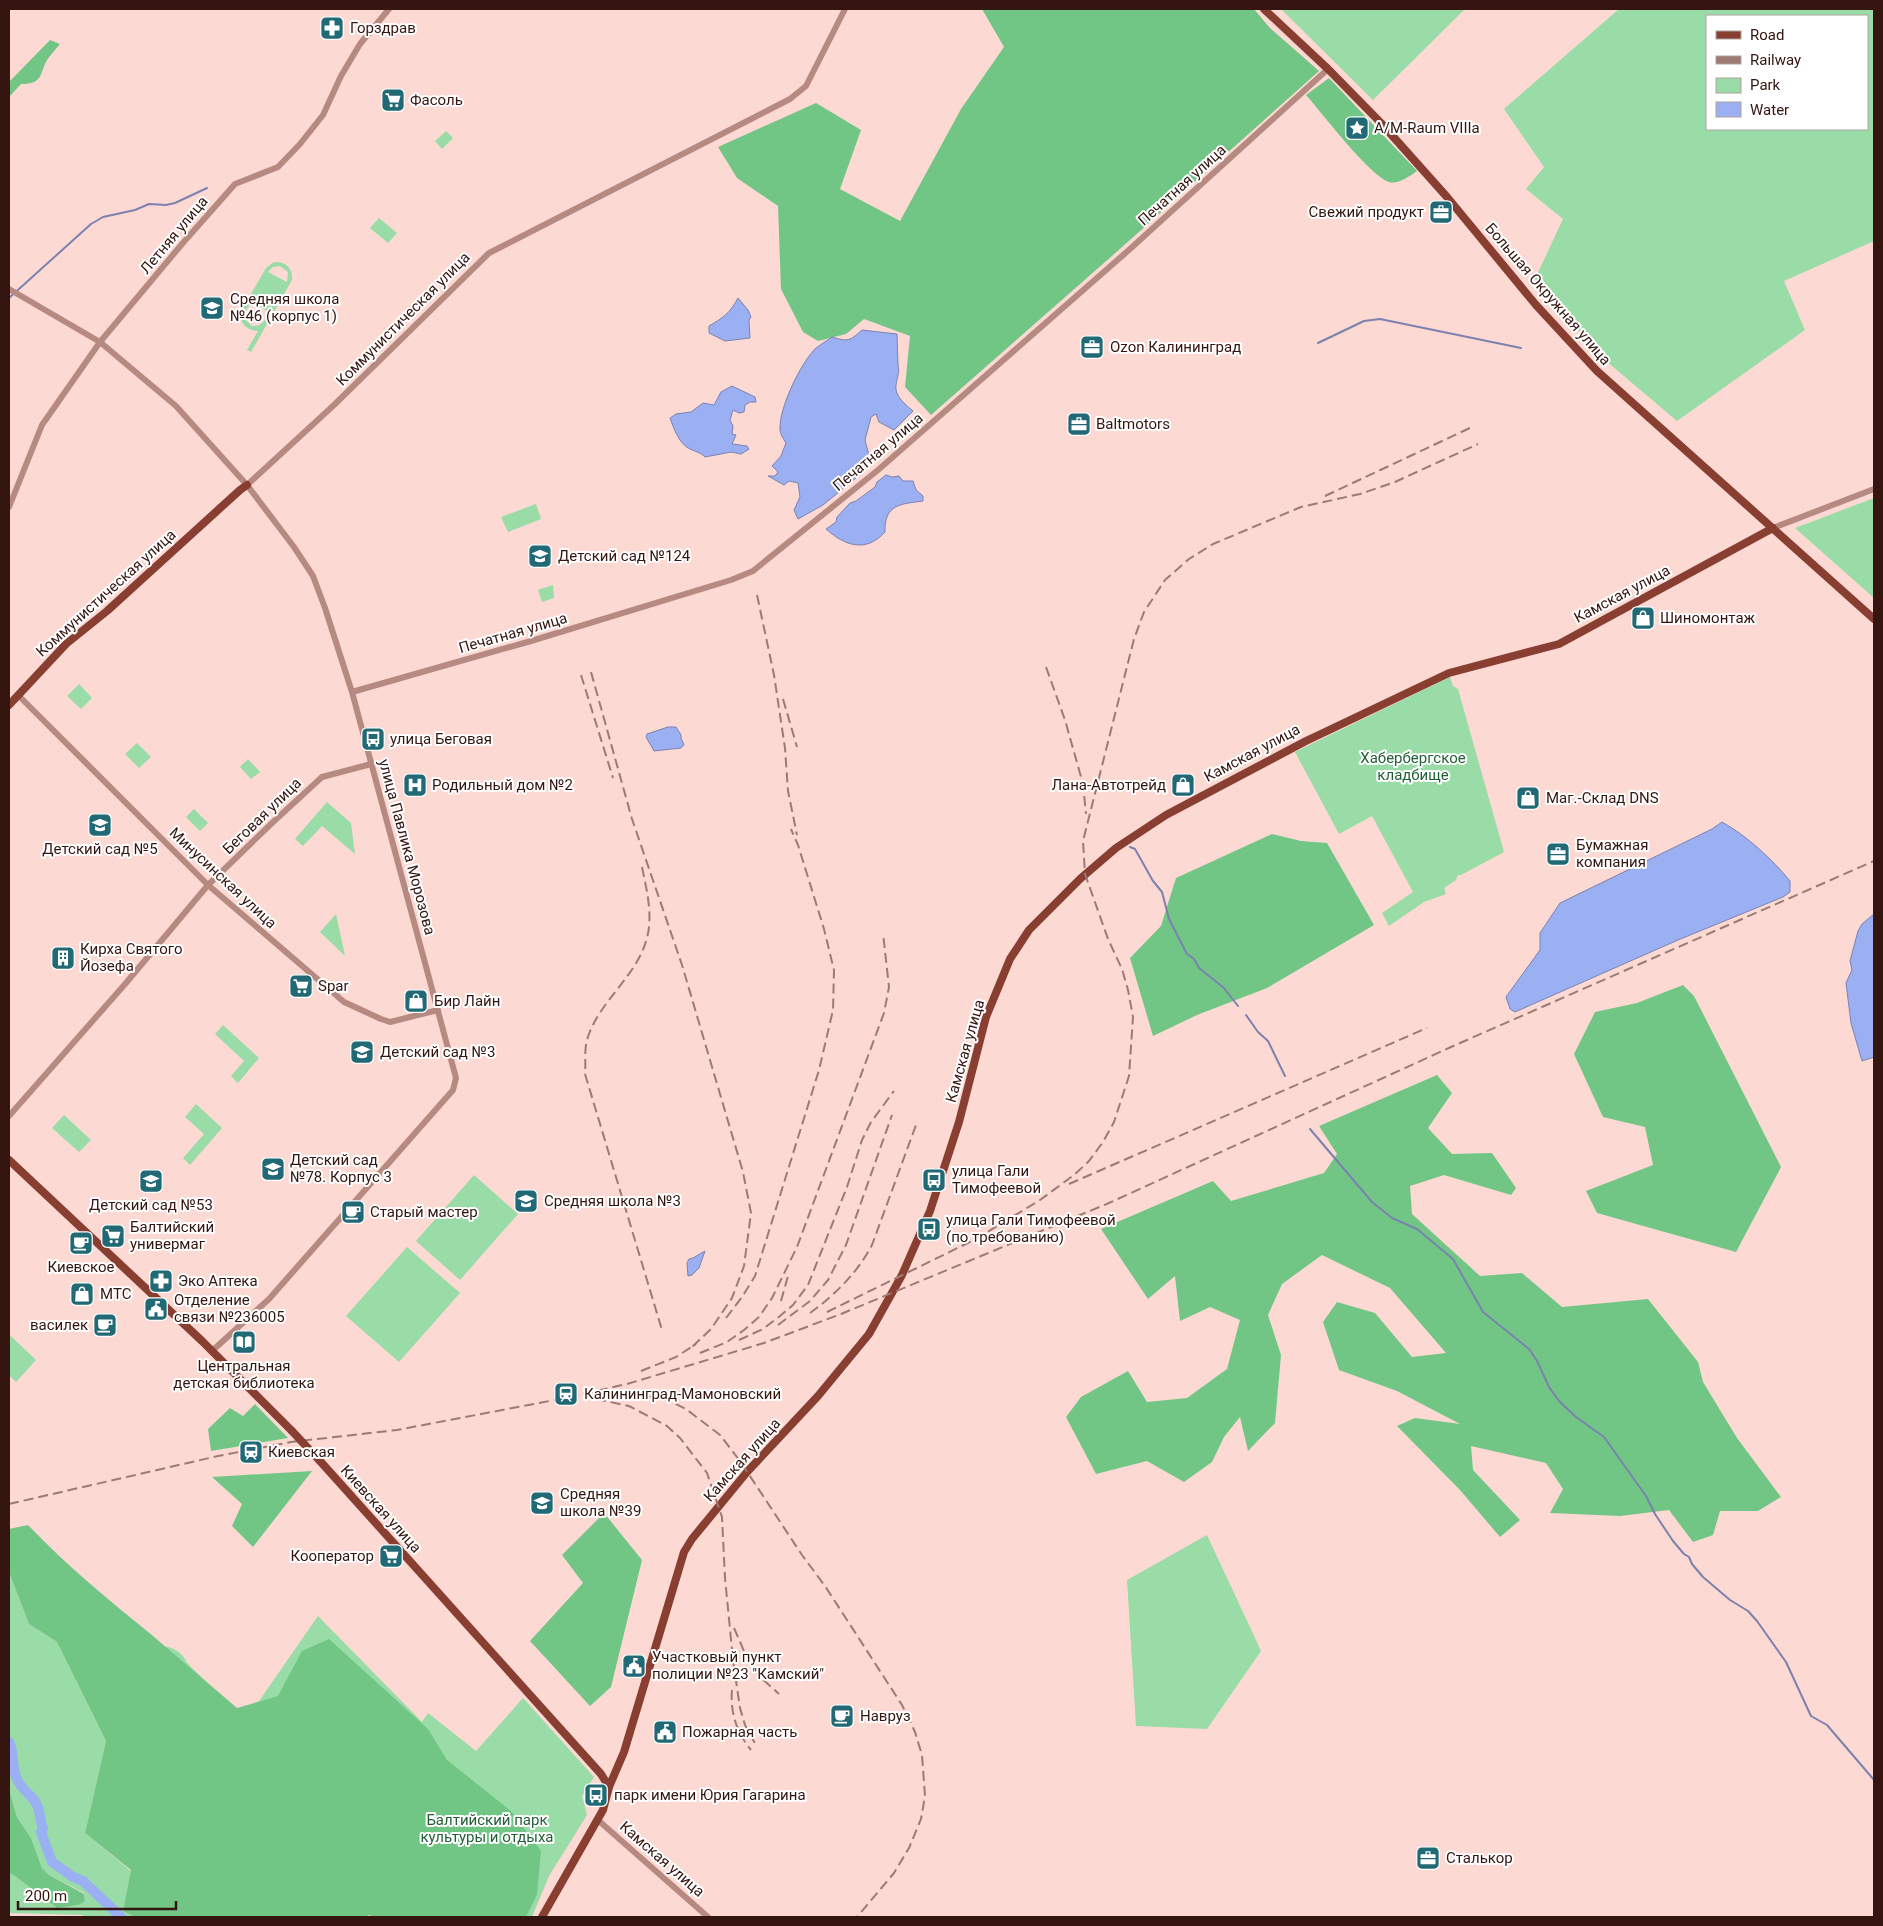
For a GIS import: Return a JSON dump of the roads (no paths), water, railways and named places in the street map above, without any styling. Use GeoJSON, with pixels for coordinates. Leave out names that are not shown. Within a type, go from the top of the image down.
{"type":"FeatureCollection","features":[{"type":"Feature","properties":{"kind":"main road","name":"Большая Окружная улица"},"geometry":{"type":"LineString","coordinates":[[1264,9],[1328,69],[1407,151],[1536,305],[1597,371],[1874,619]]}},
{"type":"Feature","properties":{"kind":"main road","name":"Коммунистическая улица"},"geometry":{"type":"LineString","coordinates":[[9,706],[66,644],[107,610],[222,505],[247,485]]}},
{"type":"Feature","properties":{"kind":"main road","name":"Камская улица"},"geometry":{"type":"LineString","coordinates":[[542,1917],[598,1821],[607,1798],[609,1787],[624,1752],[684,1552],[692,1539],[747,1472],[811,1404],[869,1334],[910,1260],[930,1211],[961,1115],[986,1016],[1010,959],[1024,937],[1039,919],[1080,879],[1116,848],[1166,815],[1214,788],[1337,725],[1449,673],[1559,644],[1773,528]]}},
{"type":"Feature","properties":{"kind":"main road","name":"Киевская улица"},"geometry":{"type":"LineString","coordinates":[[9,1160],[212,1351],[292,1431],[601,1774],[609,1787]]}},
{"type":"Feature","properties":{"kind":"street","name":"Летняя улица"},"geometry":{"type":"LineString","coordinates":[[9,507],[42,425],[100,342],[235,184],[281,164],[300,144],[323,115],[341,76],[360,44],[389,9]]}},
{"type":"Feature","properties":{"kind":"street","name":"Коммунистическая улица"},"geometry":{"type":"LineString","coordinates":[[247,485],[334,405],[489,253],[790,99],[806,86],[845,9]]}},
{"type":"Feature","properties":{"kind":"street","name":"Печатная улица"},"geometry":{"type":"LineString","coordinates":[[352,692],[531,641],[731,580],[753,571],[878,470],[1130,249],[1328,69]]}},
{"type":"Feature","properties":{"kind":"street","name":"улица Павлика Морозова"},"geometry":{"type":"LineString","coordinates":[[12,291],[100,342],[176,406],[247,485],[294,547],[313,576],[352,692],[456,1078],[453,1090],[269,1299],[212,1351]]}},
{"type":"Feature","properties":{"kind":"street"},"geometry":{"type":"LineString","coordinates":[[1773,528],[1874,489]]}},
{"type":"Feature","properties":{"kind":"street","name":"Минусинская улица"},"geometry":{"type":"LineString","coordinates":[[19,696],[208,885],[348,1004],[390,1022],[438,1010]]}},
{"type":"Feature","properties":{"kind":"street","name":"Беговая улица"},"geometry":{"type":"LineString","coordinates":[[9,1116],[117,993],[208,885],[322,777],[371,764]]}},
{"type":"Feature","properties":{"kind":"street","name":"Камская улица"},"geometry":{"type":"LineString","coordinates":[[598,1821],[708,1917]]}},
{"type":"Feature","properties":{"kind":"water"},"geometry":{"type":"Polygon","coordinates":[[[738,298],[751,317],[749,320],[750,338],[725,341],[709,333],[709,326],[726,315],[738,298]]]}},
{"type":"Feature","properties":{"kind":"water"},"geometry":{"type":"Polygon","coordinates":[[[862,330],[897,334],[899,370],[896,389],[901,400],[913,411],[894,430],[879,422],[876,414],[871,417],[865,440],[870,459],[862,473],[823,505],[798,519],[794,510],[800,497],[798,483],[789,481],[784,485],[768,476],[775,476],[778,472],[772,466],[781,456],[786,443],[780,429],[783,409],[798,374],[816,348],[832,337],[848,340],[862,330]]]}},
{"type":"Feature","properties":{"kind":"water"},"geometry":{"type":"Polygon","coordinates":[[[732,386],[755,397],[756,402],[750,402],[745,405],[744,412],[739,413],[733,410],[730,420],[733,426],[732,434],[736,435],[732,444],[747,446],[749,449],[741,454],[731,452],[705,457],[686,447],[677,436],[670,418],[676,414],[691,412],[703,403],[714,405],[721,392],[732,386]]]}},
{"type":"Feature","properties":{"kind":"water"},"geometry":{"type":"Polygon","coordinates":[[[886,475],[892,477],[899,476],[903,481],[913,481],[916,490],[923,496],[923,501],[895,507],[887,516],[885,532],[878,539],[870,543],[856,545],[848,543],[826,529],[836,522],[837,517],[850,503],[856,501],[875,487],[877,482],[886,475]]]}},
{"type":"Feature","properties":{"kind":"water"},"geometry":{"type":"Polygon","coordinates":[[[668,727],[676,727],[684,745],[681,748],[654,751],[646,737],[647,734],[668,727]]]}},
{"type":"Feature","properties":{"kind":"water"},"geometry":{"type":"Polygon","coordinates":[[[1722,822],[1750,841],[1775,864],[1790,881],[1790,892],[1783,897],[1678,940],[1515,1012],[1510,1009],[1506,997],[1540,950],[1540,933],[1560,903],[1712,829],[1722,822]]]}},
{"type":"Feature","properties":{"kind":"water"},"geometry":{"type":"Polygon","coordinates":[[[1874,914],[1874,1057],[1862,1061],[1851,1023],[1846,983],[1852,970],[1850,961],[1858,931],[1862,924],[1874,914]]]}},
{"type":"Feature","properties":{"kind":"water"},"geometry":{"type":"Polygon","coordinates":[[[705,1251],[699,1268],[692,1275],[688,1276],[687,1263],[689,1259],[705,1251]]]}},
{"type":"Feature","properties":{"kind":"waterway"},"geometry":{"type":"LineString","coordinates":[[9,298],[91,224],[103,217],[135,210],[149,204],[166,205],[175,203],[207,188]]}},
{"type":"Feature","properties":{"kind":"waterway"},"geometry":{"type":"LineString","coordinates":[[1318,343],[1364,321],[1380,319],[1521,348]]}},
{"type":"Feature","properties":{"kind":"waterway"},"geometry":{"type":"LineString","coordinates":[[1130,847],[1135,849],[1153,881],[1162,892],[1169,919],[1187,954],[1194,959],[1199,968],[1224,988],[1238,1006]]}},
{"type":"Feature","properties":{"kind":"waterway"},"geometry":{"type":"LineString","coordinates":[[1246,1015],[1258,1032],[1268,1041],[1285,1076]]}},
{"type":"Feature","properties":{"kind":"waterway"},"geometry":{"type":"LineString","coordinates":[[1310,1129],[1372,1202],[1392,1218],[1417,1229],[1453,1259],[1483,1312],[1529,1349],[1549,1387],[1559,1401],[1576,1417],[1604,1437],[1646,1496],[1655,1514],[1673,1541],[1689,1557],[1692,1564],[1703,1577],[1730,1600],[1748,1611],[1757,1621],[1786,1662],[1811,1716],[1827,1725],[1874,1780]]}},
{"type":"Feature","properties":{"kind":"waterway"},"geometry":{"type":"LineString","coordinates":[[9,1742],[17,1779],[38,1806],[43,1828],[41,1832],[52,1862],[73,1877],[83,1881],[121,1917]]}},
{"type":"Feature","properties":{"kind":"railway"},"geometry":{"type":"LineString","coordinates":[[1325,496],[1472,427]]}},
{"type":"Feature","properties":{"kind":"railway"},"geometry":{"type":"LineString","coordinates":[[827,1312],[976,1239],[1040,1200],[1074,1175],[1089,1161],[1103,1142],[1114,1122],[1129,1076],[1133,1017],[1122,969],[1108,939],[1085,874],[1083,841],[1134,639],[1144,612],[1165,580],[1189,559],[1213,544],[1301,507],[1360,494],[1395,482],[1478,444]]}},
{"type":"Feature","properties":{"kind":"railway"},"geometry":{"type":"LineString","coordinates":[[757,595],[774,675],[785,748],[788,791],[797,835]]}},
{"type":"Feature","properties":{"kind":"railway"},"geometry":{"type":"LineString","coordinates":[[1046,667],[1065,720],[1083,784],[1086,814]]}},
{"type":"Feature","properties":{"kind":"railway"},"geometry":{"type":"LineString","coordinates":[[591,672],[632,819],[682,965],[743,1172],[751,1213],[744,1266],[732,1298],[711,1329],[692,1347]]}},
{"type":"Feature","properties":{"kind":"railway"},"geometry":{"type":"LineString","coordinates":[[581,675],[613,778]]}},
{"type":"Feature","properties":{"kind":"railway"},"geometry":{"type":"LineString","coordinates":[[783,699],[797,747]]}},
{"type":"Feature","properties":{"kind":"railway"},"geometry":{"type":"LineString","coordinates":[[726,1318],[755,1276],[819,1070],[833,1010],[834,970],[824,929],[798,845],[791,829]]}},
{"type":"Feature","properties":{"kind":"railway"},"geometry":{"type":"LineString","coordinates":[[9,1504],[218,1456],[291,1442],[397,1430],[560,1399],[627,1384],[764,1343],[841,1314],[1109,1203],[1451,1047],[1874,861]]}},
{"type":"Feature","properties":{"kind":"railway"},"geometry":{"type":"LineString","coordinates":[[642,867],[649,912],[649,927],[645,943],[639,958],[593,1025],[586,1044],[585,1074],[662,1330]]}},
{"type":"Feature","properties":{"kind":"railway"},"geometry":{"type":"LineString","coordinates":[[700,1353],[727,1342],[759,1317],[772,1298],[797,1247],[884,1013],[889,987],[883,933]]}},
{"type":"Feature","properties":{"kind":"railway"},"geometry":{"type":"LineString","coordinates":[[1069,1184],[1427,1028]]}},
{"type":"Feature","properties":{"kind":"railway"},"geometry":{"type":"LineString","coordinates":[[739,1340],[763,1329],[780,1316],[793,1305],[808,1285],[847,1187],[862,1140],[871,1122],[894,1091]]}},
{"type":"Feature","properties":{"kind":"railway"},"geometry":{"type":"LineString","coordinates":[[778,1325],[810,1301],[828,1280],[846,1245],[892,1115]]}},
{"type":"Feature","properties":{"kind":"railway"},"geometry":{"type":"LineString","coordinates":[[810,1313],[845,1282],[860,1264],[872,1245],[916,1125]]}},
{"type":"Feature","properties":{"kind":"railway"},"geometry":{"type":"LineString","coordinates":[[781,1301],[788,1276]]}},
{"type":"Feature","properties":{"kind":"railway"},"geometry":{"type":"LineString","coordinates":[[641,1371],[676,1357],[696,1344]]}},
{"type":"Feature","properties":{"kind":"railway"},"geometry":{"type":"LineString","coordinates":[[602,1395],[627,1394],[670,1401],[686,1409],[720,1435],[740,1461],[802,1555],[825,1586],[902,1705],[915,1732],[922,1755],[925,1796],[921,1819],[909,1848],[894,1873],[857,1917]]}},
{"type":"Feature","properties":{"kind":"railway"},"geometry":{"type":"LineString","coordinates":[[596,1399],[629,1406],[667,1426],[680,1438],[707,1473],[722,1517],[725,1578],[740,1708],[745,1725],[757,1747]]}},
{"type":"Feature","properties":{"kind":"railway"},"geometry":{"type":"LineString","coordinates":[[734,1628],[747,1658],[758,1675],[779,1694]]}},
{"type":"Feature","properties":{"kind":"railway"},"geometry":{"type":"LineString","coordinates":[[732,1690],[733,1715],[738,1730],[751,1750]]}},
{"type":"Feature","properties":{"kind":"place","name":"Горздрав"},"geometry":{"type":"Point","coordinates":[332,28]}},
{"type":"Feature","properties":{"kind":"place","name":"Фасоль"},"geometry":{"type":"Point","coordinates":[393,100]}},
{"type":"Feature","properties":{"kind":"place","name":"A/M-Raum VIIIa"},"geometry":{"type":"Point","coordinates":[1357,128]}},
{"type":"Feature","properties":{"kind":"place","name":"Свежий продукт"},"geometry":{"type":"Point","coordinates":[1441,212]}},
{"type":"Feature","properties":{"kind":"place","name":"Средняя школа №46 (корпус 1)"},"geometry":{"type":"Point","coordinates":[212,308]}},
{"type":"Feature","properties":{"kind":"place","name":"Ozon Калининград"},"geometry":{"type":"Point","coordinates":[1092,347]}},
{"type":"Feature","properties":{"kind":"place","name":"Baltmotors"},"geometry":{"type":"Point","coordinates":[1079,424]}},
{"type":"Feature","properties":{"kind":"place","name":"Детский сад №124"},"geometry":{"type":"Point","coordinates":[540,556]}},
{"type":"Feature","properties":{"kind":"place","name":"Шиномонтаж"},"geometry":{"type":"Point","coordinates":[1643,618]}},
{"type":"Feature","properties":{"kind":"place","name":"улица Беговая"},"geometry":{"type":"Point","coordinates":[373,739]}},
{"type":"Feature","properties":{"kind":"place","name":"Родильный дом №2"},"geometry":{"type":"Point","coordinates":[415,785]}},
{"type":"Feature","properties":{"kind":"place","name":"Лана-Автотрейд"},"geometry":{"type":"Point","coordinates":[1183,785]}},
{"type":"Feature","properties":{"kind":"place","name":"Маг.-Склад DNS"},"geometry":{"type":"Point","coordinates":[1528,798]}},
{"type":"Feature","properties":{"kind":"place","name":"Детский сад №5"},"geometry":{"type":"Point","coordinates":[100,825]}},
{"type":"Feature","properties":{"kind":"place","name":"Бумажная компания"},"geometry":{"type":"Point","coordinates":[1558,854]}},
{"type":"Feature","properties":{"kind":"place","name":"Кирха Святого Йозефа"},"geometry":{"type":"Point","coordinates":[63,958]}},
{"type":"Feature","properties":{"kind":"place","name":"Spar"},"geometry":{"type":"Point","coordinates":[301,986]}},
{"type":"Feature","properties":{"kind":"place","name":"Бир Лайн"},"geometry":{"type":"Point","coordinates":[416,1001]}},
{"type":"Feature","properties":{"kind":"place","name":"Детский сад №3"},"geometry":{"type":"Point","coordinates":[362,1052]}},
{"type":"Feature","properties":{"kind":"place","name":"Детский сад №78. Корпус 3"},"geometry":{"type":"Point","coordinates":[273,1169]}},
{"type":"Feature","properties":{"kind":"place","name":"улица Гали Тимофеевой"},"geometry":{"type":"Point","coordinates":[934,1180]}},
{"type":"Feature","properties":{"kind":"place","name":"Детский сад №53"},"geometry":{"type":"Point","coordinates":[151,1181]}},
{"type":"Feature","properties":{"kind":"place","name":"Средняя школа №3"},"geometry":{"type":"Point","coordinates":[526,1201]}},
{"type":"Feature","properties":{"kind":"place","name":"Старый мастер"},"geometry":{"type":"Point","coordinates":[353,1212]}},
{"type":"Feature","properties":{"kind":"place","name":"улица Гали Тимофеевой (по требованию)"},"geometry":{"type":"Point","coordinates":[929,1229]}},
{"type":"Feature","properties":{"kind":"place","name":"Балтийский универмаг"},"geometry":{"type":"Point","coordinates":[113,1236]}},
{"type":"Feature","properties":{"kind":"place","name":"Киевское"},"geometry":{"type":"Point","coordinates":[81,1243]}},
{"type":"Feature","properties":{"kind":"place","name":"Эко Аптека"},"geometry":{"type":"Point","coordinates":[161,1281]}},
{"type":"Feature","properties":{"kind":"place","name":"МТС"},"geometry":{"type":"Point","coordinates":[82,1294]}},
{"type":"Feature","properties":{"kind":"place","name":"Отделение связи №236005"},"geometry":{"type":"Point","coordinates":[156,1309]}},
{"type":"Feature","properties":{"kind":"place","name":"василек"},"geometry":{"type":"Point","coordinates":[105,1325]}},
{"type":"Feature","properties":{"kind":"place","name":"Центральная детская библиотека"},"geometry":{"type":"Point","coordinates":[244,1342]}},
{"type":"Feature","properties":{"kind":"place","name":"Калининград-Мамоновский"},"geometry":{"type":"Point","coordinates":[566,1394]}},
{"type":"Feature","properties":{"kind":"place","name":"Киевская"},"geometry":{"type":"Point","coordinates":[251,1452]}},
{"type":"Feature","properties":{"kind":"place","name":"Средняя школа №39"},"geometry":{"type":"Point","coordinates":[542,1503]}},
{"type":"Feature","properties":{"kind":"place","name":"Кооператор"},"geometry":{"type":"Point","coordinates":[391,1556]}},
{"type":"Feature","properties":{"kind":"place","name":"Участковый пункт полиции №23 \"Камский\""},"geometry":{"type":"Point","coordinates":[634,1666]}},
{"type":"Feature","properties":{"kind":"place","name":"Навруз"},"geometry":{"type":"Point","coordinates":[842,1716]}},
{"type":"Feature","properties":{"kind":"place","name":"Пожарная часть"},"geometry":{"type":"Point","coordinates":[665,1732]}},
{"type":"Feature","properties":{"kind":"place","name":"парк имени Юрия Гагарина"},"geometry":{"type":"Point","coordinates":[596,1795]}},
{"type":"Feature","properties":{"kind":"place","name":"Сталькор"},"geometry":{"type":"Point","coordinates":[1428,1858]}},
{"type":"Feature","properties":{"kind":"park label","name":"Хабербергское кладбище"},"geometry":{"type":"Point","coordinates":[1413,766]}},
{"type":"Feature","properties":{"kind":"park label","name":"Балтийский парк культуры и отдыха"},"geometry":{"type":"Point","coordinates":[487,1828]}}]}
